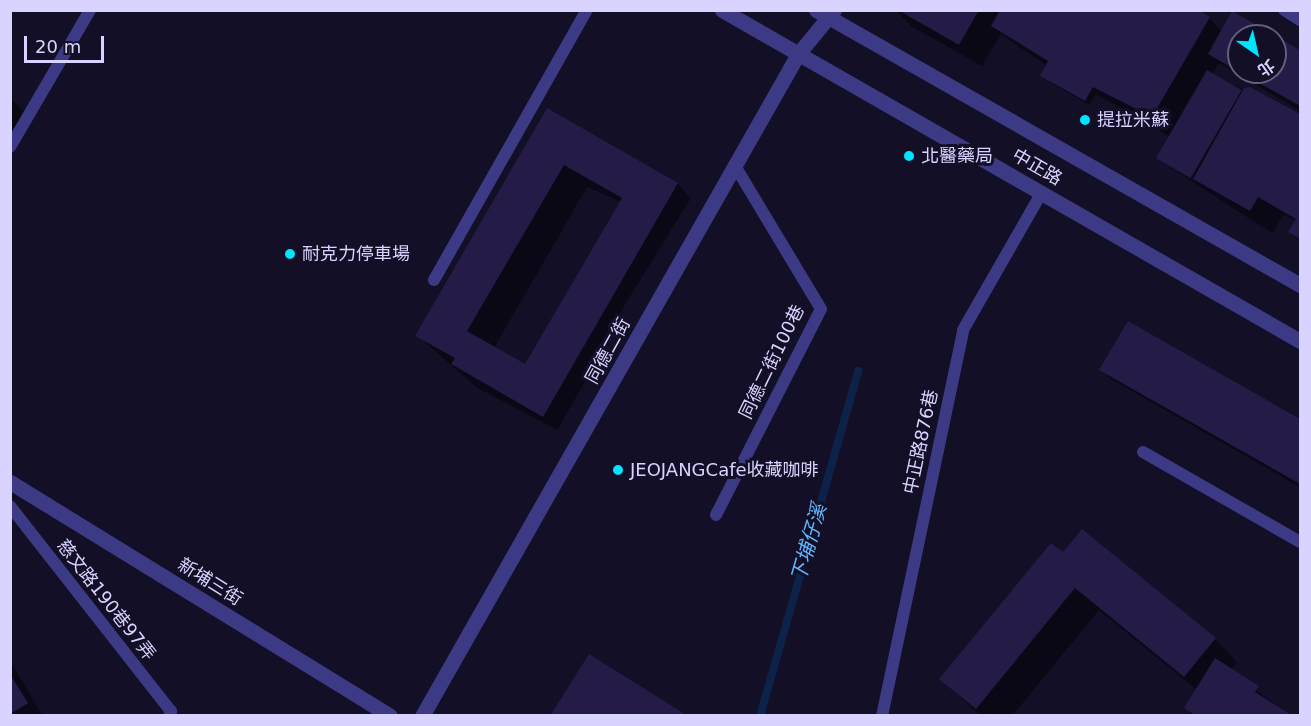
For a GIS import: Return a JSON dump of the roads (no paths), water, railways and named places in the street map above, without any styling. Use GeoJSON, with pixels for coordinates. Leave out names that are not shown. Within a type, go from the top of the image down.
{"type":"FeatureCollection","features":[{"type":"Feature","properties":{"kind":"street","name":"中正路"},"geometry":{"type":"LineString","coordinates":[[722,10],[1300,341]]}},
{"type":"Feature","properties":{"kind":"street","name":"中正路"},"geometry":{"type":"LineString","coordinates":[[816,10],[832,14],[1300,285]]}},
{"type":"Feature","properties":{"kind":"street","name":"同德二街"},"geometry":{"type":"LineString","coordinates":[[422,716],[798,54],[832,14]]}},
{"type":"Feature","properties":{"kind":"street","name":"新埔三街"},"geometry":{"type":"LineString","coordinates":[[10,482],[390,716]]}},
{"type":"Feature","properties":{"kind":"lane"},"geometry":{"type":"LineString","coordinates":[[10,147],[90,10]]}},
{"type":"Feature","properties":{"kind":"lane"},"geometry":{"type":"LineString","coordinates":[[434,280],[587,10]]}},
{"type":"Feature","properties":{"kind":"lane"},"geometry":{"type":"LineString","coordinates":[[1284,10],[1300,20]]}},
{"type":"Feature","properties":{"kind":"lane","name":"同德二街100巷"},"geometry":{"type":"LineString","coordinates":[[716,514],[821,309],[735,166]]}},
{"type":"Feature","properties":{"kind":"lane","name":"中正路876巷"},"geometry":{"type":"LineString","coordinates":[[882,716],[963,330],[1042,192]]}},
{"type":"Feature","properties":{"kind":"lane"},"geometry":{"type":"LineString","coordinates":[[1143,452],[1300,542]]}},
{"type":"Feature","properties":{"kind":"lane","name":"慈文路190巷97弄"},"geometry":{"type":"LineString","coordinates":[[10,507],[171,711],[169,716]]}},
{"type":"Feature","properties":{"kind":"waterway","name":"下埔仔溪"},"geometry":{"type":"LineString","coordinates":[[760,716],[858,371]]}},
{"type":"Feature","properties":{"kind":"place","name":"提拉米蘇"},"geometry":{"type":"Point","coordinates":[1085,120]}},
{"type":"Feature","properties":{"kind":"place","name":"北醫藥局"},"geometry":{"type":"Point","coordinates":[909,156]}},
{"type":"Feature","properties":{"kind":"place","name":"耐克力停車場"},"geometry":{"type":"Point","coordinates":[290,254]}},
{"type":"Feature","properties":{"kind":"place","name":"JEOJANGCafe收藏咖啡"},"geometry":{"type":"Point","coordinates":[618,470]}}]}
